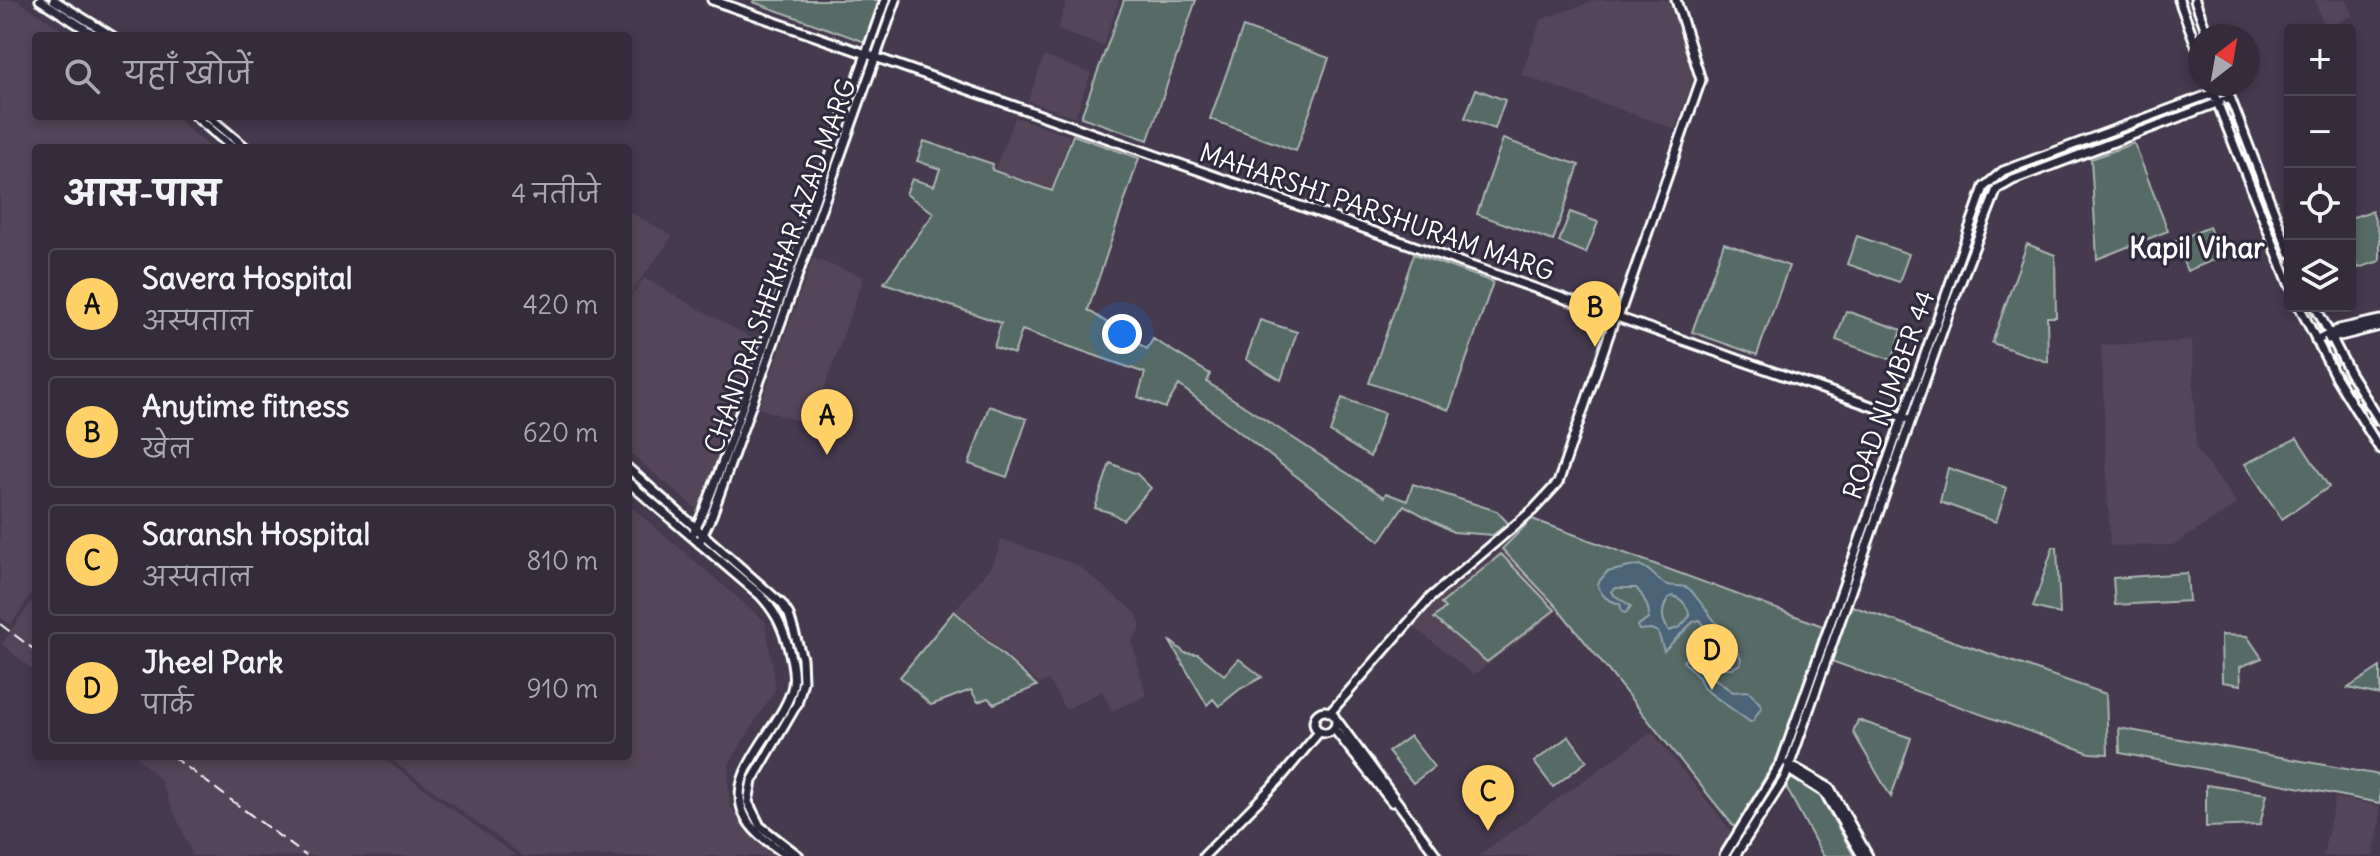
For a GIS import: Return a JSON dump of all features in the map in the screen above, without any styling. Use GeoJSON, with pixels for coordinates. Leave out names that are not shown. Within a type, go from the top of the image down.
{"type":"FeatureCollection","features":[{"type":"Feature","properties":{"kind":"street"},"geometry":{"type":"LineString","coordinates":[[40,0],[90,32]]}},
{"type":"Feature","properties":{"kind":"street"},"geometry":{"type":"LineString","coordinates":[[54,0],[106,32]]}},
{"type":"Feature","properties":{"kind":"street"},"geometry":{"type":"LineString","coordinates":[[712,0],[866,54]]}},
{"type":"Feature","properties":{"kind":"street","name":"CHANDRA SHEKHAR AZAD MARG"},"geometry":{"type":"LineString","coordinates":[[691,536],[720,470],[885,0]]}},
{"type":"Feature","properties":{"kind":"street","name":"CHANDRA SHEKHAR AZAD MARG"},"geometry":{"type":"LineString","coordinates":[[699,543],[705,534],[896,0]]}},
{"type":"Feature","properties":{"kind":"street"},"geometry":{"type":"LineString","coordinates":[[1434,856],[1334,729],[1333,716],[1430,598],[1533,510],[1558,483],[1701,80],[1676,0]]}},
{"type":"Feature","properties":{"kind":"street"},"geometry":{"type":"LineString","coordinates":[[2179,0],[2188,24]]}},
{"type":"Feature","properties":{"kind":"street"},"geometry":{"type":"LineString","coordinates":[[2195,0],[2204,24]]}},
{"type":"Feature","properties":{"kind":"street","name":"MAHARSHI PARSHURAM MARG"},"geometry":{"type":"LineString","coordinates":[[866,54],[1907,419]]}},
{"type":"Feature","properties":{"kind":"street","name":"ROAD NUMBER 44"},"geometry":{"type":"LineString","coordinates":[[1735,856],[1776,794],[1907,419],[1979,195],[1989,181],[2003,171],[2206,96]]}},
{"type":"Feature","properties":{"kind":"street"},"geometry":{"type":"LineString","coordinates":[[2215,96],[2284,271]]}},
{"type":"Feature","properties":{"kind":"street"},"geometry":{"type":"LineString","coordinates":[[2230,98],[2285,240]]}},
{"type":"Feature","properties":{"kind":"street","name":"ROAD NUMBER 44"},"geometry":{"type":"LineString","coordinates":[[1907,419],[1997,189],[2013,180],[2230,98]]}},
{"type":"Feature","properties":{"kind":"street"},"geometry":{"type":"LineString","coordinates":[[200,120],[228,144]]}},
{"type":"Feature","properties":{"kind":"street"},"geometry":{"type":"LineString","coordinates":[[213,120],[241,144]]}},
{"type":"Feature","properties":{"kind":"street"},"geometry":{"type":"LineString","coordinates":[[2302,312],[2336,378],[2380,449]]}},
{"type":"Feature","properties":{"kind":"street"},"geometry":{"type":"LineString","coordinates":[[2318,312],[2380,421]]}},
{"type":"Feature","properties":{"kind":"street"},"geometry":{"type":"LineString","coordinates":[[2316,341],[2380,320]]}},
{"type":"Feature","properties":{"kind":"street"},"geometry":{"type":"LineString","coordinates":[[2329,336],[2380,326]]}},
{"type":"Feature","properties":{"kind":"street"},"geometry":{"type":"LineString","coordinates":[[632,471],[782,604],[798,642],[803,669],[800,698],[752,781],[748,802],[760,826],[799,856]]}},
{"type":"Feature","properties":{"kind":"street"},"geometry":{"type":"LineString","coordinates":[[632,485],[771,608],[781,624],[790,652],[791,693],[745,774],[739,800],[751,826],[788,856]]}},
{"type":"Feature","properties":{"kind":"street"},"geometry":{"type":"LineString","coordinates":[[1334,729],[1320,731],[1315,725],[1316,717],[1322,712],[1333,716],[1434,856]]}},
{"type":"Feature","properties":{"kind":"street"},"geometry":{"type":"LineString","coordinates":[[1204,856],[1279,780],[1320,731]]}},
{"type":"Feature","properties":{"kind":"street"},"geometry":{"type":"LineString","coordinates":[[1784,765],[1825,793],[1862,856]]}},
{"type":"Feature","properties":{"kind":"street"},"geometry":{"type":"LineString","coordinates":[[1784,765],[1830,788],[1868,856]]}},
{"type":"Feature","properties":{"kind":"street","name":"ROAD NUMBER 44"},"geometry":{"type":"LineString","coordinates":[[1724,856],[1784,765]]}},
{"type":"Feature","properties":{"kind":"shaded area"},"geometry":{"type":"Polygon","coordinates":[[[0,0],[17,0],[65,32],[32,32],[32,120],[179,120],[206,144],[32,144],[32,592],[11,625],[0,617],[0,0]]]}},
{"type":"Feature","properties":{"kind":"shaded area"},"geometry":{"type":"Polygon","coordinates":[[[1067,0],[1119,0],[1103,46],[1057,30],[1067,0]]]}},
{"type":"Feature","properties":{"kind":"shaded area"},"geometry":{"type":"Polygon","coordinates":[[[1597,0],[1671,0],[1694,77],[1675,129],[1521,75],[1541,19],[1597,0]]]}},
{"type":"Feature","properties":{"kind":"shaded area"},"geometry":{"type":"Polygon","coordinates":[[[2315,0],[2346,0],[2353,16],[2334,24],[2323,24],[2315,0]]]}},
{"type":"Feature","properties":{"kind":"shaded area"},"geometry":{"type":"Polygon","coordinates":[[[1044,56],[1091,73],[1075,117],[1028,101],[1044,56]]]}},
{"type":"Feature","properties":{"kind":"shaded area"},"geometry":{"type":"Polygon","coordinates":[[[1015,117],[1070,136],[1051,189],[995,169],[1015,117]]]}},
{"type":"Feature","properties":{"kind":"shaded area"},"geometry":{"type":"Polygon","coordinates":[[[632,213],[673,236],[632,292],[632,213]]]}},
{"type":"Feature","properties":{"kind":"shaded area"},"geometry":{"type":"Polygon","coordinates":[[[813,258],[864,277],[811,426],[759,408],[813,258]]]}},
{"type":"Feature","properties":{"kind":"shaded area"},"geometry":{"type":"Polygon","coordinates":[[[644,278],[757,341],[730,424],[717,440],[722,446],[700,505],[695,508],[632,454],[632,294],[644,278]]]}},
{"type":"Feature","properties":{"kind":"shaded area"},"geometry":{"type":"Polygon","coordinates":[[[2192,341],[2196,449],[2238,504],[2174,545],[2110,546],[2101,345],[2192,341]]]}},
{"type":"Feature","properties":{"kind":"shaded area"},"geometry":{"type":"Polygon","coordinates":[[[632,507],[765,621],[776,688],[729,764],[728,784],[730,806],[757,842],[776,856],[523,856],[391,760],[632,760],[632,507]]]}},
{"type":"Feature","properties":{"kind":"shaded area"},"geometry":{"type":"Polygon","coordinates":[[[1002,539],[1077,565],[1137,614],[1141,626],[1132,642],[1146,696],[1112,711],[1102,691],[1065,710],[1049,680],[1039,684],[955,610],[993,564],[1002,539]]]}},
{"type":"Feature","properties":{"kind":"shaded area"},"geometry":{"type":"Polygon","coordinates":[[[1501,550],[1558,611],[1474,675],[1413,626],[1436,602],[1501,550]]]}},
{"type":"Feature","properties":{"kind":"shaded area"},"geometry":{"type":"Polygon","coordinates":[[[32,600],[32,670],[2,644],[32,600]]]}},
{"type":"Feature","properties":{"kind":"shaded area"},"geometry":{"type":"Polygon","coordinates":[[[1652,732],[1732,832],[1716,856],[1477,856],[1652,732]]]}},
{"type":"Feature","properties":{"kind":"shaded area"},"geometry":{"type":"Polygon","coordinates":[[[140,760],[385,760],[516,856],[193,856],[160,780],[140,760]]]}},
{"type":"Feature","properties":{"kind":"shaded area"},"geometry":{"type":"Polygon","coordinates":[[[2335,797],[2380,806],[2373,856],[2323,856],[2335,797]]]}},
{"type":"Feature","properties":{"kind":"green space"},"geometry":{"type":"Polygon","coordinates":[[[754,0],[880,0],[865,42],[754,0]]]}},
{"type":"Feature","properties":{"kind":"green space"},"geometry":{"type":"Polygon","coordinates":[[[1124,0],[1196,0],[1148,140],[1081,117],[1124,0]]]}},
{"type":"Feature","properties":{"kind":"green space"},"geometry":{"type":"Polygon","coordinates":[[[1243,27],[1329,58],[1296,151],[1210,119],[1243,27]]]}},
{"type":"Feature","properties":{"kind":"green space"},"geometry":{"type":"Polygon","coordinates":[[[1476,89],[1505,100],[1495,129],[1465,118],[1476,89]]]}},
{"type":"Feature","properties":{"kind":"green space"},"geometry":{"type":"Polygon","coordinates":[[[1073,135],[1139,158],[1088,310],[1147,349],[1153,339],[1210,374],[1207,382],[1384,497],[1386,493],[1407,501],[1413,484],[1497,511],[1508,523],[1493,535],[1453,532],[1404,505],[1380,541],[1179,385],[1165,408],[1138,397],[1145,373],[1022,330],[1014,354],[994,347],[1001,323],[884,283],[934,213],[906,194],[912,179],[934,186],[940,169],[917,161],[924,141],[993,164],[992,170],[1052,191],[1073,135]]]}},
{"type":"Feature","properties":{"kind":"green space"},"geometry":{"type":"Polygon","coordinates":[[[1503,139],[1579,165],[1553,241],[1477,214],[1503,139]]]}},
{"type":"Feature","properties":{"kind":"green space"},"geometry":{"type":"Polygon","coordinates":[[[2134,143],[2168,231],[2097,259],[2091,159],[2134,143]]]}},
{"type":"Feature","properties":{"kind":"green space"},"geometry":{"type":"Polygon","coordinates":[[[2372,211],[2380,237],[2380,261],[2358,268],[2356,262],[2356,216],[2372,211]]]}},
{"type":"Feature","properties":{"kind":"green space"},"geometry":{"type":"Polygon","coordinates":[[[1570,212],[1598,222],[1586,253],[1559,242],[1570,212]]]}},
{"type":"Feature","properties":{"kind":"green space"},"geometry":{"type":"Polygon","coordinates":[[[2209,227],[2221,257],[2187,271],[2175,241],[2209,227]]]}},
{"type":"Feature","properties":{"kind":"green space"},"geometry":{"type":"Polygon","coordinates":[[[1857,236],[1909,254],[1899,282],[1847,264],[1857,236]]]}},
{"type":"Feature","properties":{"kind":"green space"},"geometry":{"type":"Polygon","coordinates":[[[1724,243],[1789,266],[1757,355],[1692,332],[1724,243]]]}},
{"type":"Feature","properties":{"kind":"green space"},"geometry":{"type":"Polygon","coordinates":[[[2027,244],[2055,255],[2056,317],[2047,317],[2048,362],[1992,343],[2027,244]]]}},
{"type":"Feature","properties":{"kind":"green space"},"geometry":{"type":"Polygon","coordinates":[[[1414,254],[1493,282],[1449,410],[1369,383],[1414,254]]]}},
{"type":"Feature","properties":{"kind":"green space"},"geometry":{"type":"Polygon","coordinates":[[[1846,311],[1902,330],[1892,360],[1836,340],[1846,311]]]}},
{"type":"Feature","properties":{"kind":"green space"},"geometry":{"type":"Polygon","coordinates":[[[1260,320],[1297,332],[1281,380],[1246,359],[1260,320]]]}},
{"type":"Feature","properties":{"kind":"green space"},"geometry":{"type":"Polygon","coordinates":[[[1342,398],[1384,413],[1370,457],[1330,432],[1342,398]]]}},
{"type":"Feature","properties":{"kind":"green space"},"geometry":{"type":"Polygon","coordinates":[[[989,406],[1027,419],[1007,477],[969,464],[989,406]]]}},
{"type":"Feature","properties":{"kind":"green space"},"geometry":{"type":"Polygon","coordinates":[[[2297,438],[2329,487],[2282,519],[2245,464],[2297,438]]]}},
{"type":"Feature","properties":{"kind":"green space"},"geometry":{"type":"Polygon","coordinates":[[[1110,463],[1137,474],[1151,488],[1123,520],[1095,508],[1110,463]]]}},
{"type":"Feature","properties":{"kind":"green space"},"geometry":{"type":"Polygon","coordinates":[[[1948,468],[2007,488],[1996,522],[1940,502],[1948,468]]]}},
{"type":"Feature","properties":{"kind":"green space"},"geometry":{"type":"Polygon","coordinates":[[[1532,519],[1823,626],[1779,754],[1735,828],[1557,607],[1502,549],[1532,519]]]}},
{"type":"Feature","properties":{"kind":"green space"},"geometry":{"type":"Polygon","coordinates":[[[2053,547],[2057,547],[2060,614],[2033,607],[2053,547]]]}},
{"type":"Feature","properties":{"kind":"green space"},"geometry":{"type":"Polygon","coordinates":[[[1501,554],[1555,610],[1487,662],[1434,618],[1445,608],[1441,604],[1501,554]]]}},
{"type":"Feature","properties":{"kind":"green space"},"geometry":{"type":"Polygon","coordinates":[[[2187,573],[2189,601],[2115,605],[2113,578],[2187,573]]]}},
{"type":"Feature","properties":{"kind":"green space"},"geometry":{"type":"Polygon","coordinates":[[[1849,605],[2106,694],[2108,754],[2090,753],[1831,661],[1849,605]]]}},
{"type":"Feature","properties":{"kind":"green space"},"geometry":{"type":"Polygon","coordinates":[[[954,611],[1037,686],[994,704],[988,698],[978,702],[971,690],[931,705],[900,677],[954,611]]]}},
{"type":"Feature","properties":{"kind":"green space"},"geometry":{"type":"Polygon","coordinates":[[[2221,635],[2247,636],[2262,658],[2240,667],[2241,685],[2222,682],[2221,635]]]}},
{"type":"Feature","properties":{"kind":"green space"},"geometry":{"type":"Polygon","coordinates":[[[1169,640],[1185,653],[1198,654],[1224,675],[1239,659],[1262,677],[1219,706],[1213,699],[1207,705],[1169,640]]]}},
{"type":"Feature","properties":{"kind":"green space"},"geometry":{"type":"Polygon","coordinates":[[[2380,667],[2380,695],[2348,688],[2351,686],[2380,667]]]}},
{"type":"Feature","properties":{"kind":"green space"},"geometry":{"type":"Polygon","coordinates":[[[1858,720],[1911,738],[1891,797],[1853,732],[1858,720]]]}},
{"type":"Feature","properties":{"kind":"green space"},"geometry":{"type":"Polygon","coordinates":[[[2119,728],[2380,775],[2380,803],[2120,753],[2119,728]]]}},
{"type":"Feature","properties":{"kind":"green space"},"geometry":{"type":"Polygon","coordinates":[[[1410,736],[1434,767],[1413,783],[1388,752],[1410,736]]]}},
{"type":"Feature","properties":{"kind":"green space"},"geometry":{"type":"Polygon","coordinates":[[[1569,736],[1587,761],[1553,787],[1534,762],[1569,736]]]}},
{"type":"Feature","properties":{"kind":"green space"},"geometry":{"type":"Polygon","coordinates":[[[1791,776],[1819,794],[1854,856],[1823,856],[1786,787],[1791,776]]]}},
{"type":"Feature","properties":{"kind":"green space"},"geometry":{"type":"Polygon","coordinates":[[[2206,785],[2267,794],[2260,825],[2206,827],[2206,785]]]}},
{"type":"Feature","properties":{"kind":"water"},"geometry":{"type":"Polygon","coordinates":[[[1639,565],[1663,583],[1685,587],[1692,592],[1741,658],[1740,664],[1733,668],[1710,668],[1709,673],[1733,692],[1749,691],[1762,706],[1753,721],[1750,722],[1703,688],[1699,678],[1683,661],[1694,652],[1707,629],[1700,620],[1693,622],[1664,651],[1658,632],[1639,630],[1637,626],[1648,619],[1649,612],[1636,588],[1616,588],[1612,591],[1631,606],[1626,613],[1622,612],[1620,604],[1601,592],[1597,584],[1607,572],[1639,565]],[[1676,597],[1668,598],[1663,611],[1669,631],[1680,627],[1690,616],[1684,603],[1676,597]]]}},
{"type":"Feature","properties":{"kind":"railway"},"geometry":{"type":"LineString","coordinates":[[2184,0],[2194,24]]}},
{"type":"Feature","properties":{"kind":"railway"},"geometry":{"type":"LineString","coordinates":[[2222,96],[2284,251]]}},
{"type":"Feature","properties":{"kind":"railway"},"geometry":{"type":"LineString","coordinates":[[2311,312],[2341,373],[2380,434]]}},
{"type":"Feature","properties":{"kind":"railway"},"geometry":{"type":"LineString","coordinates":[[0,624],[32,648]]}},
{"type":"Feature","properties":{"kind":"railway"},"geometry":{"type":"LineString","coordinates":[[177,760],[306,856]]}},
{"type":"Feature","properties":{"kind":"place","name":"Anytime fitness"},"geometry":{"type":"Point","coordinates":[1595,347]}},
{"type":"Feature","properties":{"kind":"place","name":"Savera Hospital"},"geometry":{"type":"Point","coordinates":[827,455]}},
{"type":"Feature","properties":{"kind":"place","name":"Jheel Park"},"geometry":{"type":"Point","coordinates":[1712,690]}},
{"type":"Feature","properties":{"kind":"place","name":"Saransh Hospital"},"geometry":{"type":"Point","coordinates":[1488,831]}},
{"type":"Feature","properties":{"kind":"district","name":"Kapil Vihar"},"geometry":{"type":"Point","coordinates":[2197,248]}}]}
